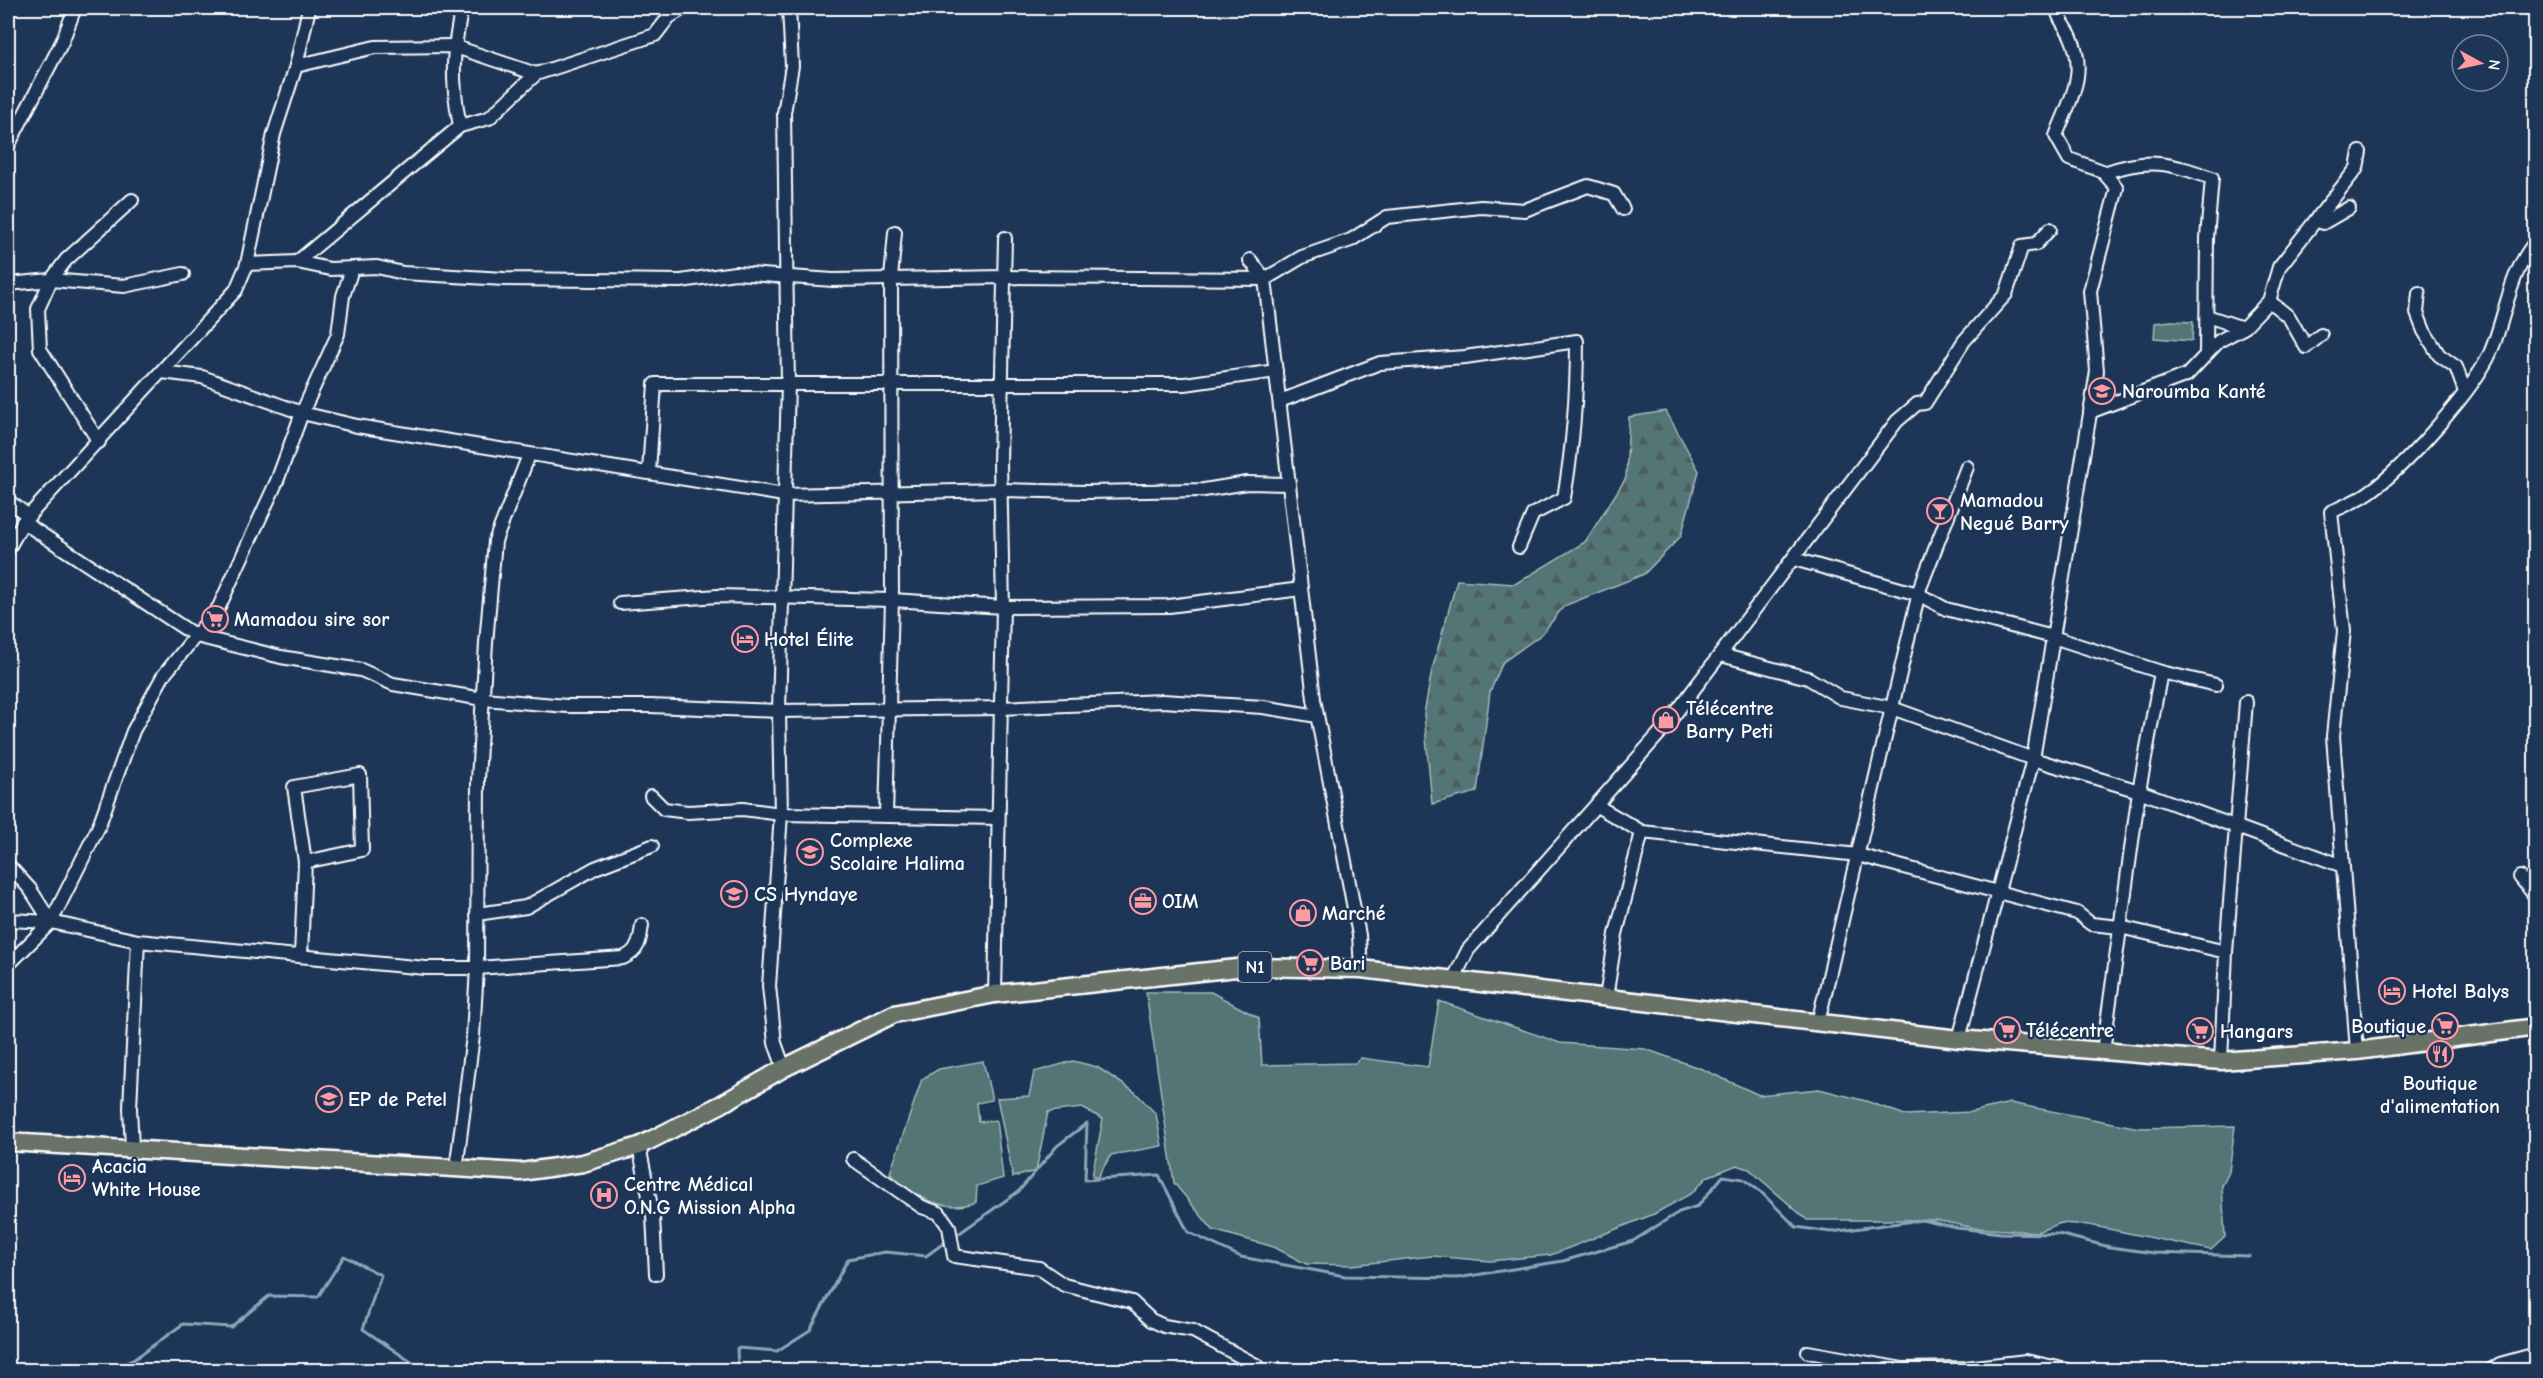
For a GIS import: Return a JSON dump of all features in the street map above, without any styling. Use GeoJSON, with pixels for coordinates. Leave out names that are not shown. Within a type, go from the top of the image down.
{"type":"FeatureCollection","features":[{"type":"Feature","properties":{"kind":"highway","name":"N1"},"geometry":{"type":"LineString","coordinates":[[8,1142],[521,1172],[583,1163],[639,1146],[720,1105],[784,1068],[894,1014],[995,994],[1246,967],[1361,969],[1959,1039],[2221,1061],[2357,1051],[2535,1027]]}},
{"type":"Feature","properties":{"kind":"street"},"geometry":{"type":"LineString","coordinates":[[8,146],[62,42],[75,8]]}},
{"type":"Feature","properties":{"kind":"street"},"geometry":{"type":"LineString","coordinates":[[8,549],[26,519],[236,290],[247,264],[274,134],[296,66],[309,8]]}},
{"type":"Feature","properties":{"kind":"street"},"geometry":{"type":"LineString","coordinates":[[460,126],[454,97],[453,46],[462,8]]}},
{"type":"Feature","properties":{"kind":"street"},"geometry":{"type":"LineString","coordinates":[[297,262],[460,126],[489,118],[536,74],[655,35],[669,17],[684,8]]}},
{"type":"Feature","properties":{"kind":"street"},"geometry":{"type":"LineString","coordinates":[[784,1068],[775,1043],[769,986],[781,814],[779,711],[788,384],[784,113],[792,66],[789,8]]}},
{"type":"Feature","properties":{"kind":"street"},"geometry":{"type":"LineString","coordinates":[[2056,8],[2072,38],[2079,75],[2076,92],[2056,136],[2069,159],[2104,173],[2117,188]]}},
{"type":"Feature","properties":{"kind":"street"},"geometry":{"type":"LineString","coordinates":[[296,66],[375,47],[453,46],[536,74]]}},
{"type":"Feature","properties":{"kind":"street"},"geometry":{"type":"LineString","coordinates":[[2090,412],[2187,375],[2219,341],[2243,328],[2269,302],[2279,267],[2357,168],[2360,152]]}},
{"type":"Feature","properties":{"kind":"street"},"geometry":{"type":"LineString","coordinates":[[2104,173],[2130,164],[2170,163],[2212,178],[2207,238],[2206,354]]}},
{"type":"Feature","properties":{"kind":"street"},"geometry":{"type":"LineString","coordinates":[[1959,1039],[2033,759],[2097,371],[2090,291],[2117,188],[2130,164]]}},
{"type":"Feature","properties":{"kind":"street"},"geometry":{"type":"LineString","coordinates":[[247,264],[297,262],[330,268],[377,267],[403,273],[504,279],[681,281],[735,273],[832,280],[1004,277],[1265,279],[1302,257],[1352,240],[1387,218],[1481,207],[1525,210],[1588,186],[1614,194],[1623,209]]}},
{"type":"Feature","properties":{"kind":"street"},"geometry":{"type":"LineString","coordinates":[[99,442],[40,349],[38,309],[51,280],[66,260],[132,200]]}},
{"type":"Feature","properties":{"kind":"street"},"geometry":{"type":"LineString","coordinates":[[2316,220],[2323,223],[2349,208]]}},
{"type":"Feature","properties":{"kind":"street"},"geometry":{"type":"LineString","coordinates":[[1452,980],[1468,950],[1666,726],[1897,421],[1917,404],[1925,403],[1964,340],[2006,294],[2022,246],[2036,244],[2050,229]]}},
{"type":"Feature","properties":{"kind":"street"},"geometry":{"type":"LineString","coordinates":[[886,816],[892,600],[891,279],[895,232]]}},
{"type":"Feature","properties":{"kind":"street"},"geometry":{"type":"LineString","coordinates":[[995,994],[1003,607],[1001,490],[1005,238]]}},
{"type":"Feature","properties":{"kind":"street"},"geometry":{"type":"LineString","coordinates":[[2357,1051],[2333,736],[2344,631],[2331,512],[2367,494],[2388,477],[2456,405],[2491,352],[2506,295],[2535,241]]}},
{"type":"Feature","properties":{"kind":"street"},"geometry":{"type":"LineString","coordinates":[[1250,260],[1265,279],[1317,716],[1359,935],[1361,969]]}},
{"type":"Feature","properties":{"kind":"street"},"geometry":{"type":"LineString","coordinates":[[8,965],[51,922],[98,828],[133,731],[163,676],[219,607],[277,481],[302,413],[338,334],[343,296],[352,269]]}},
{"type":"Feature","properties":{"kind":"street"},"geometry":{"type":"LineString","coordinates":[[8,284],[51,280],[124,286],[183,274]]}},
{"type":"Feature","properties":{"kind":"street"},"geometry":{"type":"LineString","coordinates":[[2419,293],[2417,313],[2424,331],[2439,355],[2456,367],[2465,392]]}},
{"type":"Feature","properties":{"kind":"street"},"geometry":{"type":"LineString","coordinates":[[2269,302],[2289,317],[2306,347],[2321,335]]}},
{"type":"Feature","properties":{"kind":"street"},"geometry":{"type":"LineString","coordinates":[[2206,316],[2243,328]]}},
{"type":"Feature","properties":{"kind":"street"},"geometry":{"type":"LineString","coordinates":[[1280,401],[1380,363],[1465,357],[1578,341],[1577,392],[1564,498],[1533,514],[1519,547]]}},
{"type":"Feature","properties":{"kind":"street"},"geometry":{"type":"LineString","coordinates":[[649,471],[655,384],[1002,386],[1185,384],[1276,371]]}},
{"type":"Feature","properties":{"kind":"street"},"geometry":{"type":"LineString","coordinates":[[162,372],[202,377],[302,413],[357,426],[529,456],[649,471],[784,495],[1001,490],[1087,492],[1204,490],[1247,483],[1289,484]]}},
{"type":"Feature","properties":{"kind":"street"},"geometry":{"type":"LineString","coordinates":[[456,1170],[473,1036],[477,968],[478,780],[495,541],[529,456]]}},
{"type":"Feature","properties":{"kind":"street"},"geometry":{"type":"LineString","coordinates":[[1818,1023],[1918,594],[1967,467]]}},
{"type":"Feature","properties":{"kind":"street"},"geometry":{"type":"LineString","coordinates":[[8,501],[26,519],[196,636],[281,657],[360,670],[393,684],[483,699],[567,706],[650,706],[779,711],[1000,708],[1162,701],[1263,707],[1317,716]]}},
{"type":"Feature","properties":{"kind":"street"},"geometry":{"type":"LineString","coordinates":[[1794,559],[1918,594],[1947,609],[2053,637],[2161,672],[2216,685]]}},
{"type":"Feature","properties":{"kind":"street"},"geometry":{"type":"LineString","coordinates":[[620,603],[718,596],[892,600],[1003,607],[1169,606],[1301,589]]}},
{"type":"Feature","properties":{"kind":"street"},"geometry":{"type":"LineString","coordinates":[[1721,655],[1808,678],[1841,698],[1892,708],[2033,759],[2139,791],[2236,829],[2343,866]]}},
{"type":"Feature","properties":{"kind":"street"},"geometry":{"type":"LineString","coordinates":[[2103,1052],[2139,791],[2161,672]]}},
{"type":"Feature","properties":{"kind":"street"},"geometry":{"type":"LineString","coordinates":[[2221,1061],[2226,952],[2246,702]]}},
{"type":"Feature","properties":{"kind":"street"},"geometry":{"type":"LineString","coordinates":[[301,956],[305,862],[294,787],[360,775],[362,850],[305,862]]}},
{"type":"Feature","properties":{"kind":"street"},"geometry":{"type":"LineString","coordinates":[[651,796],[664,808],[673,810],[743,809],[781,814],[998,818]]}},
{"type":"Feature","properties":{"kind":"street"},"geometry":{"type":"LineString","coordinates":[[1597,806],[1642,832],[1858,855],[2077,913],[2091,924],[2120,927],[2226,952]]}},
{"type":"Feature","properties":{"kind":"street"},"geometry":{"type":"LineString","coordinates":[[1606,998],[1616,934],[1642,832]]}},
{"type":"Feature","properties":{"kind":"street"},"geometry":{"type":"LineString","coordinates":[[477,914],[526,907],[595,868],[652,846]]}},
{"type":"Feature","properties":{"kind":"street"},"geometry":{"type":"LineString","coordinates":[[8,865],[30,889],[51,922]]}},
{"type":"Feature","properties":{"kind":"street"},"geometry":{"type":"LineString","coordinates":[[2520,877],[2535,897]]}},
{"type":"Feature","properties":{"kind":"street"},"geometry":{"type":"LineString","coordinates":[[8,920],[51,922],[138,941],[426,968],[477,968],[623,958],[634,953],[640,943],[642,925]]}},
{"type":"Feature","properties":{"kind":"street"},"geometry":{"type":"LineString","coordinates":[[132,1148],[130,1108],[138,941]]}},
{"type":"Feature","properties":{"kind":"street"},"geometry":{"type":"LineString","coordinates":[[639,1146],[653,1216],[656,1274]]}},
{"type":"Feature","properties":{"kind":"street"},"geometry":{"type":"LineString","coordinates":[[853,1160],[922,1207],[939,1213],[949,1227],[951,1252],[960,1258],[1039,1268],[1064,1285],[1121,1297],[1132,1302],[1151,1320],[1164,1326],[1193,1331],[1256,1365],[1260,1371]]}},
{"type":"Feature","properties":{"kind":"street"},"geometry":{"type":"LineString","coordinates":[[1808,1352],[1903,1369],[1966,1368],[2026,1361],[2068,1371]]}},
{"type":"Feature","properties":{"kind":"street"},"geometry":{"type":"LineString","coordinates":[[2491,1371],[2500,1364],[2535,1354]]}},
{"type":"Feature","properties":{"kind":"green space"},"geometry":{"type":"Polygon","coordinates":[[[2193,322],[2192,341],[2154,338],[2155,323],[2193,322]]]}},
{"type":"Feature","properties":{"kind":"green space"},"geometry":{"type":"Polygon","coordinates":[[[1666,411],[1699,471],[1681,536],[1644,574],[1564,606],[1542,634],[1503,662],[1490,692],[1477,792],[1432,804],[1424,714],[1432,670],[1457,580],[1515,584],[1585,542],[1626,478],[1629,417],[1666,411]]]}},
{"type":"Feature","properties":{"kind":"green space"},"geometry":{"type":"Polygon","coordinates":[[[1146,992],[1211,992],[1259,1018],[1262,1065],[1355,1063],[1361,1058],[1428,1067],[1439,1001],[1560,1043],[1645,1049],[1702,1069],[1759,1095],[1819,1089],[1866,1101],[1905,1115],[1971,1112],[2010,1103],[2139,1128],[2235,1126],[2229,1172],[2222,1186],[2225,1237],[2211,1250],[2089,1225],[2061,1223],[2037,1232],[1975,1228],[1936,1220],[1807,1220],[1749,1169],[1737,1165],[1707,1177],[1692,1193],[1654,1214],[1551,1255],[1490,1261],[1432,1256],[1352,1265],[1306,1264],[1274,1247],[1213,1230],[1174,1183],[1146,992]]]}},
{"type":"Feature","properties":{"kind":"green space"},"geometry":{"type":"Polygon","coordinates":[[[983,1061],[992,1100],[977,1103],[979,1122],[996,1120],[1003,1178],[977,1186],[976,1202],[952,1206],[929,1201],[908,1189],[890,1173],[922,1079],[939,1069],[983,1061]]]}},
{"type":"Feature","properties":{"kind":"green space"},"geometry":{"type":"Polygon","coordinates":[[[1073,1061],[1097,1067],[1135,1092],[1156,1114],[1162,1146],[1111,1155],[1097,1178],[1092,1176],[1103,1119],[1082,1108],[1048,1112],[1036,1171],[1013,1177],[997,1098],[1029,1096],[1034,1072],[1073,1061]]]}},
{"type":"Feature","properties":{"kind":"waterway"},"geometry":{"type":"LineString","coordinates":[[954,1237],[1019,1191],[1057,1146],[1087,1123],[1085,1180],[1159,1175],[1188,1232],[1241,1257],[1345,1276],[1457,1278],[1563,1261],[1633,1241],[1679,1212],[1698,1206],[1723,1176],[1743,1179],[1761,1192],[1796,1227],[1831,1232],[1922,1220],[1957,1228],[2001,1233],[2058,1234],[2110,1247],[2154,1253],[2249,1256]]}},
{"type":"Feature","properties":{"kind":"waterway"},"geometry":{"type":"LineString","coordinates":[[738,1370],[737,1348],[777,1351],[810,1330],[848,1259],[885,1252],[926,1256],[948,1240]]}},
{"type":"Feature","properties":{"kind":"waterway"},"geometry":{"type":"LineString","coordinates":[[108,1370],[133,1360],[183,1324],[231,1327],[269,1296],[318,1297],[344,1256],[381,1275],[363,1329],[420,1368],[494,1367],[500,1370]]}},
{"type":"Feature","properties":{"kind":"place","name":"Naroumba Kanté"},"geometry":{"type":"Point","coordinates":[2102,391]}},
{"type":"Feature","properties":{"kind":"place","name":"Mamadou Negué Barry"},"geometry":{"type":"Point","coordinates":[1940,511]}},
{"type":"Feature","properties":{"kind":"place","name":"Mamadou sire sor"},"geometry":{"type":"Point","coordinates":[215,619]}},
{"type":"Feature","properties":{"kind":"place","name":"Hotel Élite"},"geometry":{"type":"Point","coordinates":[745,639]}},
{"type":"Feature","properties":{"kind":"place","name":"Télécentre Barry Peti"},"geometry":{"type":"Point","coordinates":[1666,720]}},
{"type":"Feature","properties":{"kind":"place","name":"Complexe Scolaire Halima"},"geometry":{"type":"Point","coordinates":[810,852]}},
{"type":"Feature","properties":{"kind":"place","name":"CS Hyndaye"},"geometry":{"type":"Point","coordinates":[734,894]}},
{"type":"Feature","properties":{"kind":"place","name":"OIM"},"geometry":{"type":"Point","coordinates":[1143,901]}},
{"type":"Feature","properties":{"kind":"place","name":"Marché"},"geometry":{"type":"Point","coordinates":[1303,913]}},
{"type":"Feature","properties":{"kind":"place","name":"Bari"},"geometry":{"type":"Point","coordinates":[1310,963]}},
{"type":"Feature","properties":{"kind":"place","name":"Hotel Balys"},"geometry":{"type":"Point","coordinates":[2392,991]}},
{"type":"Feature","properties":{"kind":"place","name":"Boutique"},"geometry":{"type":"Point","coordinates":[2445,1026]}},
{"type":"Feature","properties":{"kind":"place","name":"Télécentre"},"geometry":{"type":"Point","coordinates":[2007,1030]}},
{"type":"Feature","properties":{"kind":"place","name":"Hangars"},"geometry":{"type":"Point","coordinates":[2200,1031]}},
{"type":"Feature","properties":{"kind":"place","name":"Boutique d'alimentation"},"geometry":{"type":"Point","coordinates":[2440,1054]}},
{"type":"Feature","properties":{"kind":"place","name":"EP de Petel"},"geometry":{"type":"Point","coordinates":[329,1099]}},
{"type":"Feature","properties":{"kind":"place","name":"Acacia White House"},"geometry":{"type":"Point","coordinates":[72,1178]}},
{"type":"Feature","properties":{"kind":"place","name":"Centre Médical O.N.G Mission Alpha"},"geometry":{"type":"Point","coordinates":[604,1195]}}]}
